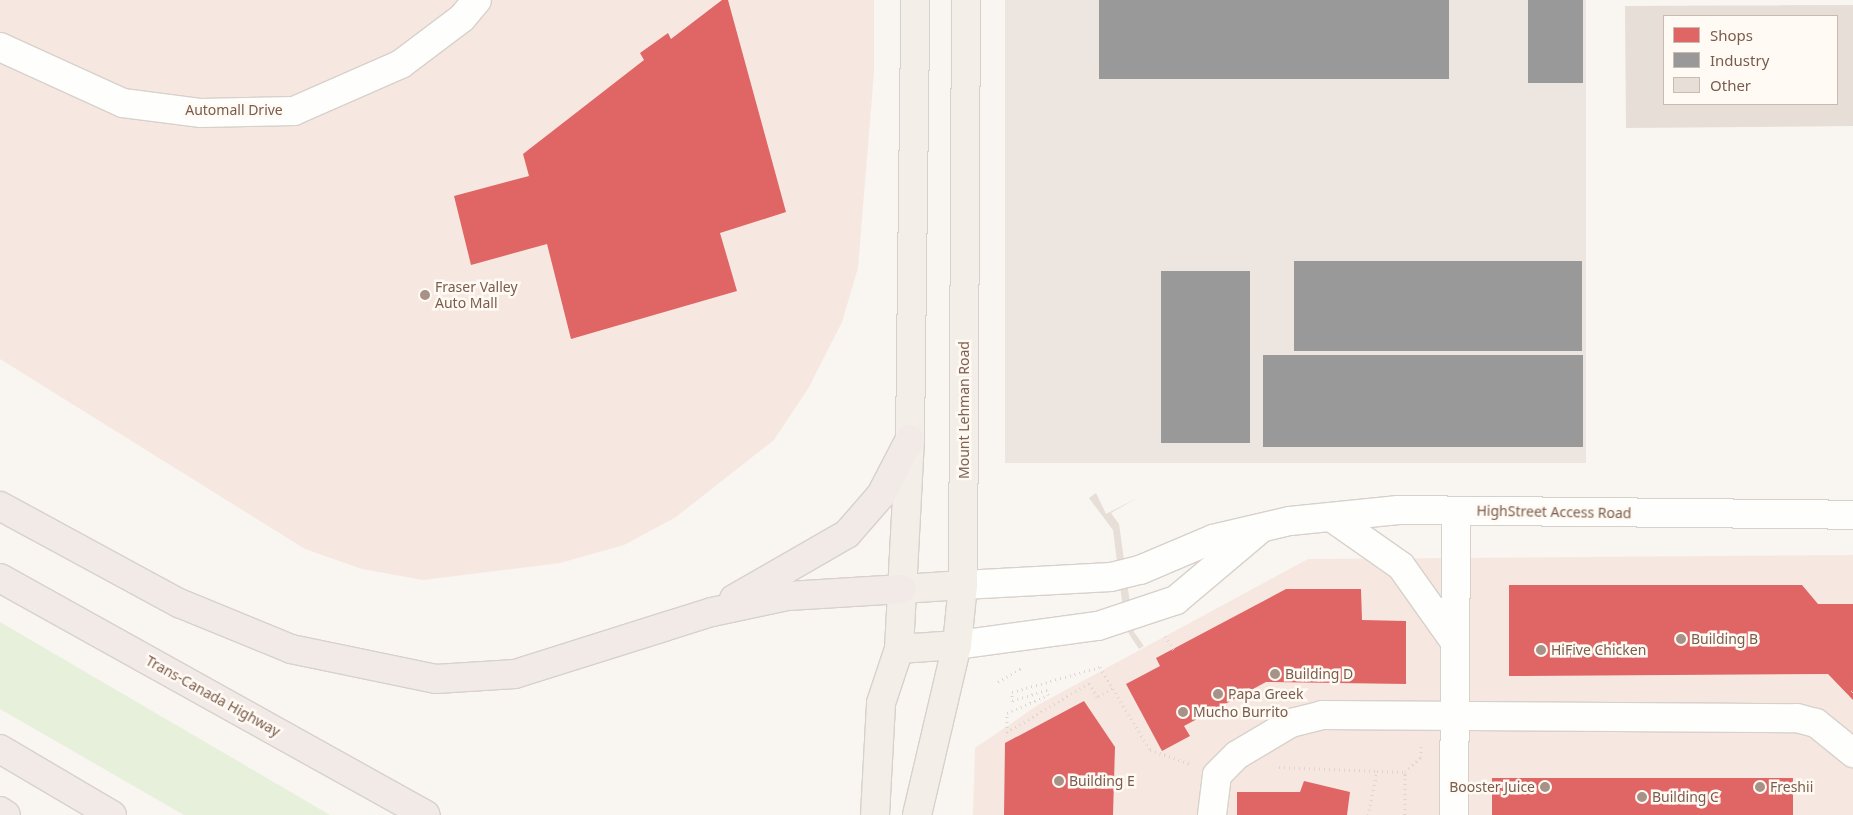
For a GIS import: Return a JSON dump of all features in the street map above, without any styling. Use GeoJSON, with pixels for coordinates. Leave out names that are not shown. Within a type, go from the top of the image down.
{"type":"FeatureCollection","features":[{"type":"Feature","properties":{"kind":"highway"},"geometry":{"type":"LineString","coordinates":[[712,612],[847,534],[881,495],[910,439]]}},
{"type":"Feature","properties":{"kind":"highway"},"geometry":{"type":"LineString","coordinates":[[0,506],[179,603],[291,649],[398,673],[474,679],[515,674],[712,612],[788,596],[902,589]]}},
{"type":"Feature","properties":{"kind":"highway","name":"Trans-Canada Highway"},"geometry":{"type":"LineString","coordinates":[[0,578],[425,815]]}},
{"type":"Feature","properties":{"kind":"highway"},"geometry":{"type":"LineString","coordinates":[[0,749],[112,815]]}},
{"type":"Feature","properties":{"kind":"highway"},"geometry":{"type":"LineString","coordinates":[[0,811],[6,815]]}},
{"type":"Feature","properties":{"kind":"main road"},"geometry":{"type":"LineString","coordinates":[[875,815],[881,703],[899,648],[910,439],[914,0]]}},
{"type":"Feature","properties":{"kind":"main road","name":"Mount Lehman Road"},"geometry":{"type":"LineString","coordinates":[[917,815],[957,645],[963,585],[966,0]]}},
{"type":"Feature","properties":{"kind":"main road"},"geometry":{"type":"LineString","coordinates":[[902,589],[963,585]]}},
{"type":"Feature","properties":{"kind":"main road"},"geometry":{"type":"LineString","coordinates":[[899,648],[957,645]]}},
{"type":"Feature","properties":{"kind":"street","name":"Automall Drive"},"geometry":{"type":"LineString","coordinates":[[0,47],[123,103],[201,113],[294,111],[401,64],[462,18],[477,0]]}},
{"type":"Feature","properties":{"kind":"street","name":"HighStreet Access Road"},"geometry":{"type":"LineString","coordinates":[[963,585],[1111,578],[1140,570],[1213,538],[1258,531],[1290,521],[1331,517],[1456,511],[1853,514]]}},
{"type":"Feature","properties":{"kind":"street"},"geometry":{"type":"LineString","coordinates":[[1454,815],[1456,511]]}},
{"type":"Feature","properties":{"kind":"street"},"geometry":{"type":"LineString","coordinates":[[1331,517],[1401,566],[1455,642]]}},
{"type":"Feature","properties":{"kind":"street","name":"HighStreet Access Road"},"geometry":{"type":"LineString","coordinates":[[957,645],[1098,626],[1176,600],[1258,531]]}},
{"type":"Feature","properties":{"kind":"street"},"geometry":{"type":"LineString","coordinates":[[1212,815],[1217,775],[1236,755],[1291,723],[1322,715],[1455,714],[1797,718],[1816,723],[1853,753]]}},
{"type":"Feature","properties":{"kind":"path"},"geometry":{"type":"LineString","coordinates":[[1163,632],[1174,650]]}},
{"type":"Feature","properties":{"kind":"path"},"geometry":{"type":"LineString","coordinates":[[1112,688],[1097,697],[1089,683],[1007,732],[1007,713],[1048,695],[1047,690],[1012,701],[1012,692],[1100,667],[1150,750],[1195,765]]}},
{"type":"Feature","properties":{"kind":"path"},"geometry":{"type":"LineString","coordinates":[[1848,695],[1853,691]]}},
{"type":"Feature","properties":{"kind":"path"},"geometry":{"type":"LineString","coordinates":[[1271,769],[1288,765],[1405,772],[1421,757],[1420,715]]}},
{"type":"Feature","properties":{"kind":"path"},"geometry":{"type":"LineString","coordinates":[[1368,815],[1377,771]]}},
{"type":"Feature","properties":{"kind":"path"},"geometry":{"type":"LineString","coordinates":[[1405,772],[1405,815]]}},
{"type":"Feature","properties":{"kind":"shaded area","name":"Fraser Valley Auto Mall"},"geometry":{"type":"Polygon","coordinates":[[[0,0],[874,0],[874,72],[858,268],[842,322],[809,387],[774,440],[676,517],[624,545],[560,563],[423,580],[362,569],[305,549],[0,359],[0,0]]]}},
{"type":"Feature","properties":{"kind":"shaded area"},"geometry":{"type":"Polygon","coordinates":[[[1005,0],[1586,0],[1586,463],[1005,463],[1005,0]]]}},
{"type":"Feature","properties":{"kind":"shaded area"},"geometry":{"type":"Polygon","coordinates":[[[1853,555],[1853,815],[973,815],[975,748],[1038,705],[1308,559],[1853,555]]]}},
{"type":"Feature","properties":{"kind":"green space"},"geometry":{"type":"Polygon","coordinates":[[[0,622],[330,815],[184,815],[0,709],[0,622]]]}},
{"type":"Feature","properties":{"kind":"building: Shops"},"geometry":{"type":"Polygon","coordinates":[[[722,0],[728,0],[786,212],[720,233],[737,291],[571,339],[547,244],[471,265],[454,196],[529,176],[523,154],[644,60],[640,53],[668,33],[671,39],[722,0]]]}},
{"type":"Feature","properties":{"kind":"building: Shops","name":"Building B"},"geometry":{"type":"Polygon","coordinates":[[[1509,585],[1802,585],[1818,604],[1853,604],[1853,700],[1828,674],[1509,676],[1509,585]]]}},
{"type":"Feature","properties":{"kind":"building: Shops","name":"Building D"},"geometry":{"type":"Polygon","coordinates":[[[1286,589],[1361,589],[1362,620],[1406,621],[1406,684],[1266,682],[1184,726],[1190,736],[1162,751],[1126,684],[1160,666],[1156,658],[1286,589]]]}},
{"type":"Feature","properties":{"kind":"building: Shops","name":"Building E"},"geometry":{"type":"Polygon","coordinates":[[[1084,701],[1115,747],[1113,815],[1004,815],[1005,743],[1084,701]]]}},
{"type":"Feature","properties":{"kind":"building: Shops","name":"Building C"},"geometry":{"type":"Polygon","coordinates":[[[1492,778],[1793,778],[1793,815],[1492,815],[1492,778]]]}},
{"type":"Feature","properties":{"kind":"building: Shops"},"geometry":{"type":"Polygon","coordinates":[[[1304,781],[1350,792],[1347,815],[1237,815],[1237,792],[1300,792],[1304,781]]]}},
{"type":"Feature","properties":{"kind":"building: Industry"},"geometry":{"type":"Polygon","coordinates":[[[1099,0],[1449,0],[1449,79],[1099,79],[1099,0]]]}},
{"type":"Feature","properties":{"kind":"building: Industry"},"geometry":{"type":"Polygon","coordinates":[[[1528,0],[1583,0],[1583,83],[1528,83],[1528,0]]]}},
{"type":"Feature","properties":{"kind":"building: Industry"},"geometry":{"type":"Polygon","coordinates":[[[1294,261],[1582,261],[1582,351],[1294,351],[1294,261]]]}},
{"type":"Feature","properties":{"kind":"building: Industry"},"geometry":{"type":"Polygon","coordinates":[[[1161,271],[1250,271],[1250,443],[1161,443],[1161,271]]]}},
{"type":"Feature","properties":{"kind":"building: Industry"},"geometry":{"type":"Polygon","coordinates":[[[1263,355],[1583,355],[1583,447],[1263,447],[1263,355]]]}},
{"type":"Feature","properties":{"kind":"building: Other"},"geometry":{"type":"Polygon","coordinates":[[[1853,5],[1853,126],[1626,128],[1625,6],[1853,5]]]}},
{"type":"Feature","properties":{"kind":"building: Other"},"geometry":{"type":"Polygon","coordinates":[[[1096,493],[1106,514],[1137,498],[1111,513],[1119,524],[1134,632],[1144,646],[1139,649],[1129,634],[1123,609],[1113,530],[1089,498],[1096,493]]]}},
{"type":"Feature","properties":{"kind":"place","name":"Fraser Valley Auto Mall"},"geometry":{"type":"Point","coordinates":[425,295]}},
{"type":"Feature","properties":{"kind":"place","name":"Building B"},"geometry":{"type":"Point","coordinates":[1681,639]}},
{"type":"Feature","properties":{"kind":"place","name":"HiFive Chicken"},"geometry":{"type":"Point","coordinates":[1541,650]}},
{"type":"Feature","properties":{"kind":"place","name":"Building D"},"geometry":{"type":"Point","coordinates":[1275,674]}},
{"type":"Feature","properties":{"kind":"place","name":"Papa Greek"},"geometry":{"type":"Point","coordinates":[1218,694]}},
{"type":"Feature","properties":{"kind":"place","name":"Mucho Burrito"},"geometry":{"type":"Point","coordinates":[1183,712]}},
{"type":"Feature","properties":{"kind":"place","name":"Building E"},"geometry":{"type":"Point","coordinates":[1059,781]}},
{"type":"Feature","properties":{"kind":"place","name":"Booster Juice"},"geometry":{"type":"Point","coordinates":[1545,787]}},
{"type":"Feature","properties":{"kind":"place","name":"Freshii"},"geometry":{"type":"Point","coordinates":[1760,787]}},
{"type":"Feature","properties":{"kind":"place","name":"Building C"},"geometry":{"type":"Point","coordinates":[1642,797]}}]}
